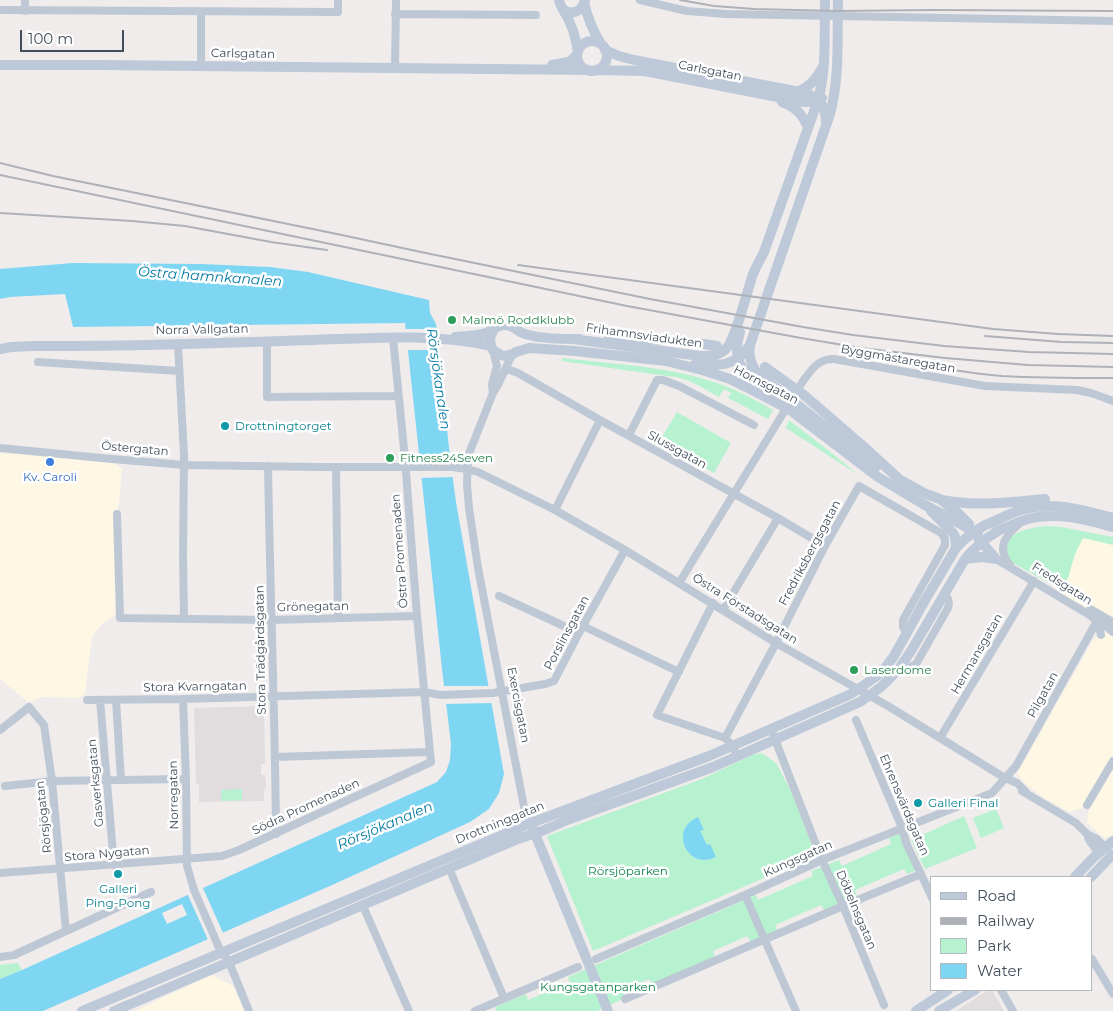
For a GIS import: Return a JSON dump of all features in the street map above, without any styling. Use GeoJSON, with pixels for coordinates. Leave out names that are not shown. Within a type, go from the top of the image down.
{"type":"FeatureCollection","features":[{"type":"Feature","properties":{"kind":"main road"},"geometry":{"type":"LineString","coordinates":[[780,399],[743,370],[734,342],[759,278],[764,252],[818,100],[824,62],[825,1]]}},
{"type":"Feature","properties":{"kind":"main road"},"geometry":{"type":"LineString","coordinates":[[780,399],[754,368],[749,355],[750,345],[832,108],[838,75],[838,1]]}},
{"type":"Feature","properties":{"kind":"main road"},"geometry":{"type":"LineString","coordinates":[[561,4],[566,11],[572,13],[582,7],[585,2]]}},
{"type":"Feature","properties":{"kind":"main road"},"geometry":{"type":"LineString","coordinates":[[561,4],[574,31],[580,64],[584,68],[592,70],[600,68],[606,61],[607,56],[592,30],[587,17],[585,2]]}},
{"type":"Feature","properties":{"kind":"main road"},"geometry":{"type":"LineString","coordinates":[[577,53],[580,46],[588,42],[595,41],[603,47]]}},
{"type":"Feature","properties":{"kind":"main road","name":"Carlsgatan"},"geometry":{"type":"LineString","coordinates":[[603,47],[619,56],[634,60],[799,91],[812,95],[818,100]]}},
{"type":"Feature","properties":{"kind":"main road","name":"Carlsgatan"},"geometry":{"type":"LineString","coordinates":[[486,68],[562,64],[569,62],[577,53]]}},
{"type":"Feature","properties":{"kind":"main road"},"geometry":{"type":"LineString","coordinates":[[799,91],[809,87],[818,76],[824,62]]}},
{"type":"Feature","properties":{"kind":"main road","name":"Carlsgatan"},"geometry":{"type":"LineString","coordinates":[[0,65],[486,68],[649,72],[803,102],[814,102],[836,90]]}},
{"type":"Feature","properties":{"kind":"main road"},"geometry":{"type":"LineString","coordinates":[[768,95],[792,106],[800,113],[808,125]]}},
{"type":"Feature","properties":{"kind":"main road"},"geometry":{"type":"LineString","coordinates":[[818,100],[824,109],[826,126]]}},
{"type":"Feature","properties":{"kind":"main road"},"geometry":{"type":"LineString","coordinates":[[439,338],[482,334],[493,331],[505,324],[515,328],[521,338],[520,344],[514,353]]}},
{"type":"Feature","properties":{"kind":"main road"},"geometry":{"type":"LineString","coordinates":[[492,348],[490,338],[493,331]]}},
{"type":"Feature","properties":{"kind":"main road"},"geometry":{"type":"LineString","coordinates":[[518,332],[535,336],[573,339],[675,340],[718,346]]}},
{"type":"Feature","properties":{"kind":"main road","name":"Norra Vallgatan"},"geometry":{"type":"LineString","coordinates":[[0,349],[33,346],[439,338]]}},
{"type":"Feature","properties":{"kind":"main road","name":"Hornsgatan"},"geometry":{"type":"LineString","coordinates":[[439,338],[492,348],[505,356],[530,348],[666,361],[702,370],[730,380],[780,399],[878,477],[979,536]]}},
{"type":"Feature","properties":{"kind":"main road","name":"Frihamnsviadukten"},"geometry":{"type":"LineString","coordinates":[[573,339],[700,356],[720,354],[734,342]]}},
{"type":"Feature","properties":{"kind":"main road"},"geometry":{"type":"LineString","coordinates":[[738,359],[750,345]]}},
{"type":"Feature","properties":{"kind":"main road","name":"Frihamnsviadukten"},"geometry":{"type":"LineString","coordinates":[[666,361],[718,365],[731,363],[738,359]]}},
{"type":"Feature","properties":{"kind":"main road","name":"Hornsgatan"},"geometry":{"type":"LineString","coordinates":[[765,367],[804,395],[899,479],[926,494],[940,499],[967,521],[979,536]]}},
{"type":"Feature","properties":{"kind":"main road"},"geometry":{"type":"LineString","coordinates":[[795,410],[875,465],[899,479]]}},
{"type":"Feature","properties":{"kind":"main road"},"geometry":{"type":"LineString","coordinates":[[940,499],[958,503],[983,504],[1058,500],[1080,505],[1113,518]]}},
{"type":"Feature","properties":{"kind":"main road"},"geometry":{"type":"LineString","coordinates":[[923,504],[953,533],[956,548]]}},
{"type":"Feature","properties":{"kind":"main road"},"geometry":{"type":"LineString","coordinates":[[956,548],[969,543],[979,536],[988,524],[1017,511],[1030,508],[1041,506],[1068,507],[1113,518]]}},
{"type":"Feature","properties":{"kind":"main road"},"geometry":{"type":"LineString","coordinates":[[1022,521],[1040,517],[1063,516],[1113,527]]}},
{"type":"Feature","properties":{"kind":"main road","name":"Drottninggatan"},"geometry":{"type":"LineString","coordinates":[[82,1011],[531,823],[735,751],[776,740],[860,702],[881,687],[898,670],[965,559],[972,551],[979,536],[1022,521]]}},
{"type":"Feature","properties":{"kind":"main road"},"geometry":{"type":"LineString","coordinates":[[956,548],[961,541],[979,536]]}},
{"type":"Feature","properties":{"kind":"main road"},"geometry":{"type":"LineString","coordinates":[[979,536],[996,559]]}},
{"type":"Feature","properties":{"kind":"main road"},"geometry":{"type":"LineString","coordinates":[[922,632],[935,598],[969,543]]}},
{"type":"Feature","properties":{"kind":"main road","name":"Drottninggatan"},"geometry":{"type":"LineString","coordinates":[[114,1011],[518,839],[696,773],[771,729],[842,699],[871,681],[885,668],[907,634],[956,548]]}},
{"type":"Feature","properties":{"kind":"main road"},"geometry":{"type":"LineString","coordinates":[[965,559],[982,557],[996,559]]}},
{"type":"Feature","properties":{"kind":"main road","name":"Exercisgatan"},"geometry":{"type":"LineString","coordinates":[[531,823],[608,1011]]}},
{"type":"Feature","properties":{"kind":"main road"},"geometry":{"type":"LineString","coordinates":[[1076,876],[1108,852]]}},
{"type":"Feature","properties":{"kind":"main road"},"geometry":{"type":"LineString","coordinates":[[1092,876],[1108,852]]}},
{"type":"Feature","properties":{"kind":"main road"},"geometry":{"type":"LineString","coordinates":[[916,1011],[946,991]]}},
{"type":"Feature","properties":{"kind":"main road"},"geometry":{"type":"LineString","coordinates":[[938,1011],[973,991]]}},
{"type":"Feature","properties":{"kind":"street"},"geometry":{"type":"LineString","coordinates":[[25,0],[25,11]]}},
{"type":"Feature","properties":{"kind":"street"},"geometry":{"type":"LineString","coordinates":[[0,10],[338,12],[338,0]]}},
{"type":"Feature","properties":{"kind":"street"},"geometry":{"type":"LineString","coordinates":[[395,68],[396,0]]}},
{"type":"Feature","properties":{"kind":"street"},"geometry":{"type":"LineString","coordinates":[[640,0],[687,11],[726,14],[1113,22]]}},
{"type":"Feature","properties":{"kind":"street"},"geometry":{"type":"LineString","coordinates":[[201,12],[201,66]]}},
{"type":"Feature","properties":{"kind":"street"},"geometry":{"type":"LineString","coordinates":[[395,14],[536,15]]}},
{"type":"Feature","properties":{"kind":"street","name":"Östra Promenaden"},"geometry":{"type":"LineString","coordinates":[[399,338],[398,396],[430,762]]}},
{"type":"Feature","properties":{"kind":"street"},"geometry":{"type":"LineString","coordinates":[[267,341],[267,397],[398,396]]}},
{"type":"Feature","properties":{"kind":"street"},"geometry":{"type":"LineString","coordinates":[[178,344],[184,465],[184,619]]}},
{"type":"Feature","properties":{"kind":"street","name":"Exercisgatan"},"geometry":{"type":"LineString","coordinates":[[492,348],[497,366],[492,384],[493,393]]}},
{"type":"Feature","properties":{"kind":"street","name":"Exercisgatan"},"geometry":{"type":"LineString","coordinates":[[514,353],[504,370],[499,385],[493,393],[468,456],[467,485],[480,578],[525,812],[531,823]]}},
{"type":"Feature","properties":{"kind":"street","name":"Byggmästaregatan"},"geometry":{"type":"LineString","coordinates":[[679,583],[803,381],[816,365],[825,359],[986,386],[1091,392],[1113,401]]}},
{"type":"Feature","properties":{"kind":"street"},"geometry":{"type":"LineString","coordinates":[[38,362],[179,371]]}},
{"type":"Feature","properties":{"kind":"street","name":"Slussgatan"},"geometry":{"type":"LineString","coordinates":[[504,370],[518,373],[825,546]]}},
{"type":"Feature","properties":{"kind":"street"},"geometry":{"type":"LineString","coordinates":[[629,435],[657,380],[668,381],[679,386],[754,425]]}},
{"type":"Feature","properties":{"kind":"street"},"geometry":{"type":"LineString","coordinates":[[555,510],[600,420]]}},
{"type":"Feature","properties":{"kind":"street","name":"Östergatan"},"geometry":{"type":"LineString","coordinates":[[0,448],[184,465],[336,467]]}},
{"type":"Feature","properties":{"kind":"street","name":"Stora Trädgårdsgatan"},"geometry":{"type":"LineString","coordinates":[[268,466],[276,834]]}},
{"type":"Feature","properties":{"kind":"street"},"geometry":{"type":"LineString","coordinates":[[336,467],[338,618]]}},
{"type":"Feature","properties":{"kind":"street","name":"Östra Förstadsgatan"},"geometry":{"type":"LineString","coordinates":[[336,467],[467,468],[555,510],[1006,778],[1015,788],[1026,792],[1076,823],[1087,834],[1089,840],[1108,852]]}},
{"type":"Feature","properties":{"kind":"street","name":"Fredriksbergsgatan"},"geometry":{"type":"LineString","coordinates":[[724,738],[776,643],[825,546],[859,486],[941,533],[945,540],[903,620],[903,627],[907,634]]}},
{"type":"Feature","properties":{"kind":"street","name":"Grönegatan"},"geometry":{"type":"LineString","coordinates":[[117,514],[120,618],[271,620],[417,616]]}},
{"type":"Feature","properties":{"kind":"street"},"geometry":{"type":"LineString","coordinates":[[723,610],[778,518]]}},
{"type":"Feature","properties":{"kind":"street"},"geometry":{"type":"LineString","coordinates":[[1012,568],[1005,560],[1002,552],[1003,544],[1011,530],[1022,521]]}},
{"type":"Feature","properties":{"kind":"street","name":"Porslinsgatan"},"geometry":{"type":"LineString","coordinates":[[503,692],[554,681],[625,550]]}},
{"type":"Feature","properties":{"kind":"street","name":"Fredsgatan"},"geometry":{"type":"LineString","coordinates":[[996,559],[1034,580],[1088,614],[1097,622],[1107,626],[1113,632]]}},
{"type":"Feature","properties":{"kind":"street","name":"Hermansgatan"},"geometry":{"type":"LineString","coordinates":[[940,738],[1034,580]]}},
{"type":"Feature","properties":{"kind":"street","name":"Drottninggatan"},"geometry":{"type":"LineString","coordinates":[[898,670],[916,664],[948,608],[948,598],[944,594]]}},
{"type":"Feature","properties":{"kind":"street"},"geometry":{"type":"LineString","coordinates":[[499,596],[679,672]]}},
{"type":"Feature","properties":{"kind":"street"},"geometry":{"type":"LineString","coordinates":[[713,604],[657,715],[724,738],[735,751]]}},
{"type":"Feature","properties":{"kind":"street"},"geometry":{"type":"LineString","coordinates":[[1090,609],[1113,622]]}},
{"type":"Feature","properties":{"kind":"street"},"geometry":{"type":"LineString","coordinates":[[1085,618],[1097,622],[1101,635]]}},
{"type":"Feature","properties":{"kind":"street","name":"Pilgatan"},"geometry":{"type":"LineString","coordinates":[[1006,778],[1016,766],[1097,622]]}},
{"type":"Feature","properties":{"kind":"street","name":"Stora Kvarngatan"},"geometry":{"type":"LineString","coordinates":[[87,700],[424,692],[441,695],[493,694],[503,692]]}},
{"type":"Feature","properties":{"kind":"street","name":"Norregatan"},"geometry":{"type":"LineString","coordinates":[[183,699],[186,779],[186,866],[216,941],[229,962],[249,1011]]}},
{"type":"Feature","properties":{"kind":"street","name":"Gasverksgatan"},"geometry":{"type":"LineString","coordinates":[[100,700],[114,865]]}},
{"type":"Feature","properties":{"kind":"street","name":"Gasverksgatan"},"geometry":{"type":"LineString","coordinates":[[116,700],[121,780],[186,779]]}},
{"type":"Feature","properties":{"kind":"street","name":"Rörsjögatan"},"geometry":{"type":"LineString","coordinates":[[0,730],[29,707],[44,725],[52,781],[66,931]]}},
{"type":"Feature","properties":{"kind":"street","name":"Ehrensvärdsgatan"},"geometry":{"type":"LineString","coordinates":[[856,720],[902,828],[907,845],[930,894]]}},
{"type":"Feature","properties":{"kind":"street","name":"Döbelnsgatan"},"geometry":{"type":"LineString","coordinates":[[771,729],[822,860],[884,1005]]}},
{"type":"Feature","properties":{"kind":"street"},"geometry":{"type":"LineString","coordinates":[[275,757],[430,752]]}},
{"type":"Feature","properties":{"kind":"street"},"geometry":{"type":"LineString","coordinates":[[1087,805],[1113,761]]}},
{"type":"Feature","properties":{"kind":"street","name":"Södra Promenaden"},"geometry":{"type":"LineString","coordinates":[[187,859],[222,856],[239,850],[430,762]]}},
{"type":"Feature","properties":{"kind":"street","name":"Kungsgatan"},"geometry":{"type":"LineString","coordinates":[[596,958],[745,896],[822,860],[992,793],[1006,778]]}},
{"type":"Feature","properties":{"kind":"street"},"geometry":{"type":"LineString","coordinates":[[5,786],[52,781],[121,780]]}},
{"type":"Feature","properties":{"kind":"street","name":"Stora Nygatan"},"geometry":{"type":"LineString","coordinates":[[0,873],[61,870],[187,859]]}},
{"type":"Feature","properties":{"kind":"street"},"geometry":{"type":"LineString","coordinates":[[449,868],[504,998]]}},
{"type":"Feature","properties":{"kind":"street"},"geometry":{"type":"LineString","coordinates":[[625,999],[921,874]]}},
{"type":"Feature","properties":{"kind":"street"},"geometry":{"type":"LineString","coordinates":[[0,957],[14,955],[150,892]]}},
{"type":"Feature","properties":{"kind":"street"},"geometry":{"type":"LineString","coordinates":[[745,896],[796,1011]]}},
{"type":"Feature","properties":{"kind":"street"},"geometry":{"type":"LineString","coordinates":[[363,906],[409,1011]]}},
{"type":"Feature","properties":{"kind":"street"},"geometry":{"type":"LineString","coordinates":[[1093,961],[1113,994]]}},
{"type":"Feature","properties":{"kind":"street"},"geometry":{"type":"LineString","coordinates":[[474,1011],[578,967]]}},
{"type":"Feature","properties":{"kind":"street"},"geometry":{"type":"LineString","coordinates":[[1002,991],[1013,1011]]}},
{"type":"Feature","properties":{"kind":"shaded area"},"geometry":{"type":"Polygon","coordinates":[[[0,453],[112,461],[122,469],[116,515],[118,613],[101,625],[92,636],[85,694],[79,698],[42,697],[28,702],[0,679],[0,453]]]}},
{"type":"Feature","properties":{"kind":"shaded area"},"geometry":{"type":"Polygon","coordinates":[[[1025,532],[1113,540],[1113,625],[1059,592],[1048,580],[1025,532]]]}},
{"type":"Feature","properties":{"kind":"shaded area"},"geometry":{"type":"Polygon","coordinates":[[[1104,632],[1113,637],[1113,756],[1083,808],[1069,812],[1043,797],[1028,786],[1017,774],[1093,640],[1104,632]]]}},
{"type":"Feature","properties":{"kind":"shaded area"},"geometry":{"type":"Polygon","coordinates":[[[264,706],[265,764],[261,764],[261,775],[265,775],[264,801],[199,802],[199,784],[196,784],[194,708],[264,706]]]}},
{"type":"Feature","properties":{"kind":"shaded area"},"geometry":{"type":"Polygon","coordinates":[[[1113,770],[1113,835],[1105,838],[1087,823],[1088,812],[1113,770]]]}},
{"type":"Feature","properties":{"kind":"shaded area"},"geometry":{"type":"Polygon","coordinates":[[[211,975],[233,986],[244,1011],[135,1011],[211,975]]]}},
{"type":"Feature","properties":{"kind":"shaded area"},"geometry":{"type":"Polygon","coordinates":[[[986,991],[993,991],[1004,1011],[956,1011],[986,991]]]}},
{"type":"Feature","properties":{"kind":"green space"},"geometry":{"type":"Polygon","coordinates":[[[562,358],[677,372],[714,382],[752,398],[773,410],[768,419],[728,398],[731,393],[724,389],[719,397],[694,383],[680,378],[562,361],[562,358]]]}},
{"type":"Feature","properties":{"kind":"green space"},"geometry":{"type":"Polygon","coordinates":[[[677,412],[731,443],[714,473],[659,442],[677,412]]]}},
{"type":"Feature","properties":{"kind":"green space"},"geometry":{"type":"Polygon","coordinates":[[[789,420],[829,451],[860,476],[786,428],[789,420]]]}},
{"type":"Feature","properties":{"kind":"green space"},"geometry":{"type":"Polygon","coordinates":[[[1045,526],[1061,527],[1113,537],[1113,545],[1083,538],[1062,590],[1011,562],[1007,555],[1007,546],[1012,536],[1022,531],[1045,526]]]}},
{"type":"Feature","properties":{"kind":"green space","name":"Rörsjöparken"},"geometry":{"type":"Polygon","coordinates":[[[762,753],[776,763],[790,789],[816,856],[593,951],[547,836],[702,779],[752,755],[762,753]]]}},
{"type":"Feature","properties":{"kind":"green space"},"geometry":{"type":"Polygon","coordinates":[[[242,789],[242,800],[222,801],[221,790],[242,789]]]}},
{"type":"Feature","properties":{"kind":"green space"},"geometry":{"type":"Polygon","coordinates":[[[996,809],[1004,828],[981,838],[973,818],[996,809]]]}},
{"type":"Feature","properties":{"kind":"green space"},"geometry":{"type":"Polygon","coordinates":[[[964,816],[977,848],[925,869],[911,840],[964,816]]]}},
{"type":"Feature","properties":{"kind":"green space","name":"Kungsgatanparken"},"geometry":{"type":"Polygon","coordinates":[[[902,833],[917,870],[907,874],[904,869],[855,890],[857,896],[824,910],[821,905],[775,925],[777,930],[751,942],[747,936],[713,951],[715,958],[653,986],[649,979],[623,990],[625,998],[597,1011],[497,1011],[495,1007],[526,994],[528,1000],[570,982],[568,977],[756,895],[758,900],[813,876],[811,871],[839,860],[842,866],[891,844],[889,838],[902,833]]]}},
{"type":"Feature","properties":{"kind":"green space"},"geometry":{"type":"Polygon","coordinates":[[[18,963],[22,970],[0,979],[0,965],[18,963]]]}},
{"type":"Feature","properties":{"kind":"water"},"geometry":{"type":"Polygon","coordinates":[[[73,263],[201,264],[270,267],[308,272],[429,300],[430,313],[436,324],[456,502],[504,774],[499,793],[489,809],[470,822],[330,886],[43,1011],[0,1011],[0,979],[437,782],[446,772],[450,760],[451,744],[405,323],[73,327],[65,294],[0,299],[0,269],[73,263]]]}},
{"type":"Feature","properties":{"kind":"water"},"geometry":{"type":"Polygon","coordinates":[[[698,817],[704,830],[700,831],[707,845],[710,844],[716,857],[712,859],[704,860],[693,856],[688,852],[683,841],[685,829],[690,822],[698,817]]]}},
{"type":"Feature","properties":{"kind":"pier"},"geometry":{"type":"Polygon","coordinates":[[[403,329],[439,329],[439,350],[406,350],[403,329]]]}},
{"type":"Feature","properties":{"kind":"pier"},"geometry":{"type":"Polygon","coordinates":[[[418,458],[451,458],[453,477],[420,478],[418,458]]]}},
{"type":"Feature","properties":{"kind":"pier"},"geometry":{"type":"Polygon","coordinates":[[[491,684],[493,703],[443,704],[441,686],[489,686],[491,684]]]}},
{"type":"Feature","properties":{"kind":"pier"},"geometry":{"type":"Polygon","coordinates":[[[202,886],[224,935],[209,942],[187,893],[202,886]]]}},
{"type":"Feature","properties":{"kind":"pier"},"geometry":{"type":"Polygon","coordinates":[[[182,904],[187,915],[167,924],[162,913],[182,904]]]}},
{"type":"Feature","properties":{"kind":"railway"},"geometry":{"type":"LineString","coordinates":[[680,0],[714,6],[755,9],[838,11],[1113,11]]}},
{"type":"Feature","properties":{"kind":"railway"},"geometry":{"type":"LineString","coordinates":[[0,163],[53,176],[650,299],[803,327],[944,346],[1029,352],[1113,354]]}},
{"type":"Feature","properties":{"kind":"railway"},"geometry":{"type":"LineString","coordinates":[[0,175],[627,306],[801,338],[861,348],[945,358],[1028,365],[1113,367]]}},
{"type":"Feature","properties":{"kind":"railway"},"geometry":{"type":"LineString","coordinates":[[0,213],[185,226],[327,250]]}},
{"type":"Feature","properties":{"kind":"railway"},"geometry":{"type":"LineString","coordinates":[[518,265],[993,329],[1113,336]]}},
{"type":"Feature","properties":{"kind":"railway"},"geometry":{"type":"LineString","coordinates":[[985,336],[1062,342],[1113,343]]}},
{"type":"Feature","properties":{"kind":"railway"},"geometry":{"type":"LineString","coordinates":[[865,355],[950,370],[1002,376],[1113,378]]}},
{"type":"Feature","properties":{"kind":"place","name":"Malmö Roddklubb"},"geometry":{"type":"Point","coordinates":[452,320]}},
{"type":"Feature","properties":{"kind":"place","name":"Drottningtorget"},"geometry":{"type":"Point","coordinates":[225,426]}},
{"type":"Feature","properties":{"kind":"place","name":"Fitness24Seven"},"geometry":{"type":"Point","coordinates":[390,458]}},
{"type":"Feature","properties":{"kind":"place","name":"Kv. Caroli"},"geometry":{"type":"Point","coordinates":[50,462]}},
{"type":"Feature","properties":{"kind":"place","name":"Laserdome"},"geometry":{"type":"Point","coordinates":[854,670]}},
{"type":"Feature","properties":{"kind":"place","name":"Galleri Final"},"geometry":{"type":"Point","coordinates":[918,803]}},
{"type":"Feature","properties":{"kind":"place","name":"Galleri Ping-Pong"},"geometry":{"type":"Point","coordinates":[118,874]}},
{"type":"Feature","properties":{"kind":"water label","name":"Östra hamnkanalen"},"geometry":{"type":"Point","coordinates":[210,277]}},
{"type":"Feature","properties":{"kind":"water label","name":"Rörsjökanalen"},"geometry":{"type":"Point","coordinates":[438,379]}},
{"type":"Feature","properties":{"kind":"water label","name":"Rörsjökanalen"},"geometry":{"type":"Point","coordinates":[385,826]}}]}
